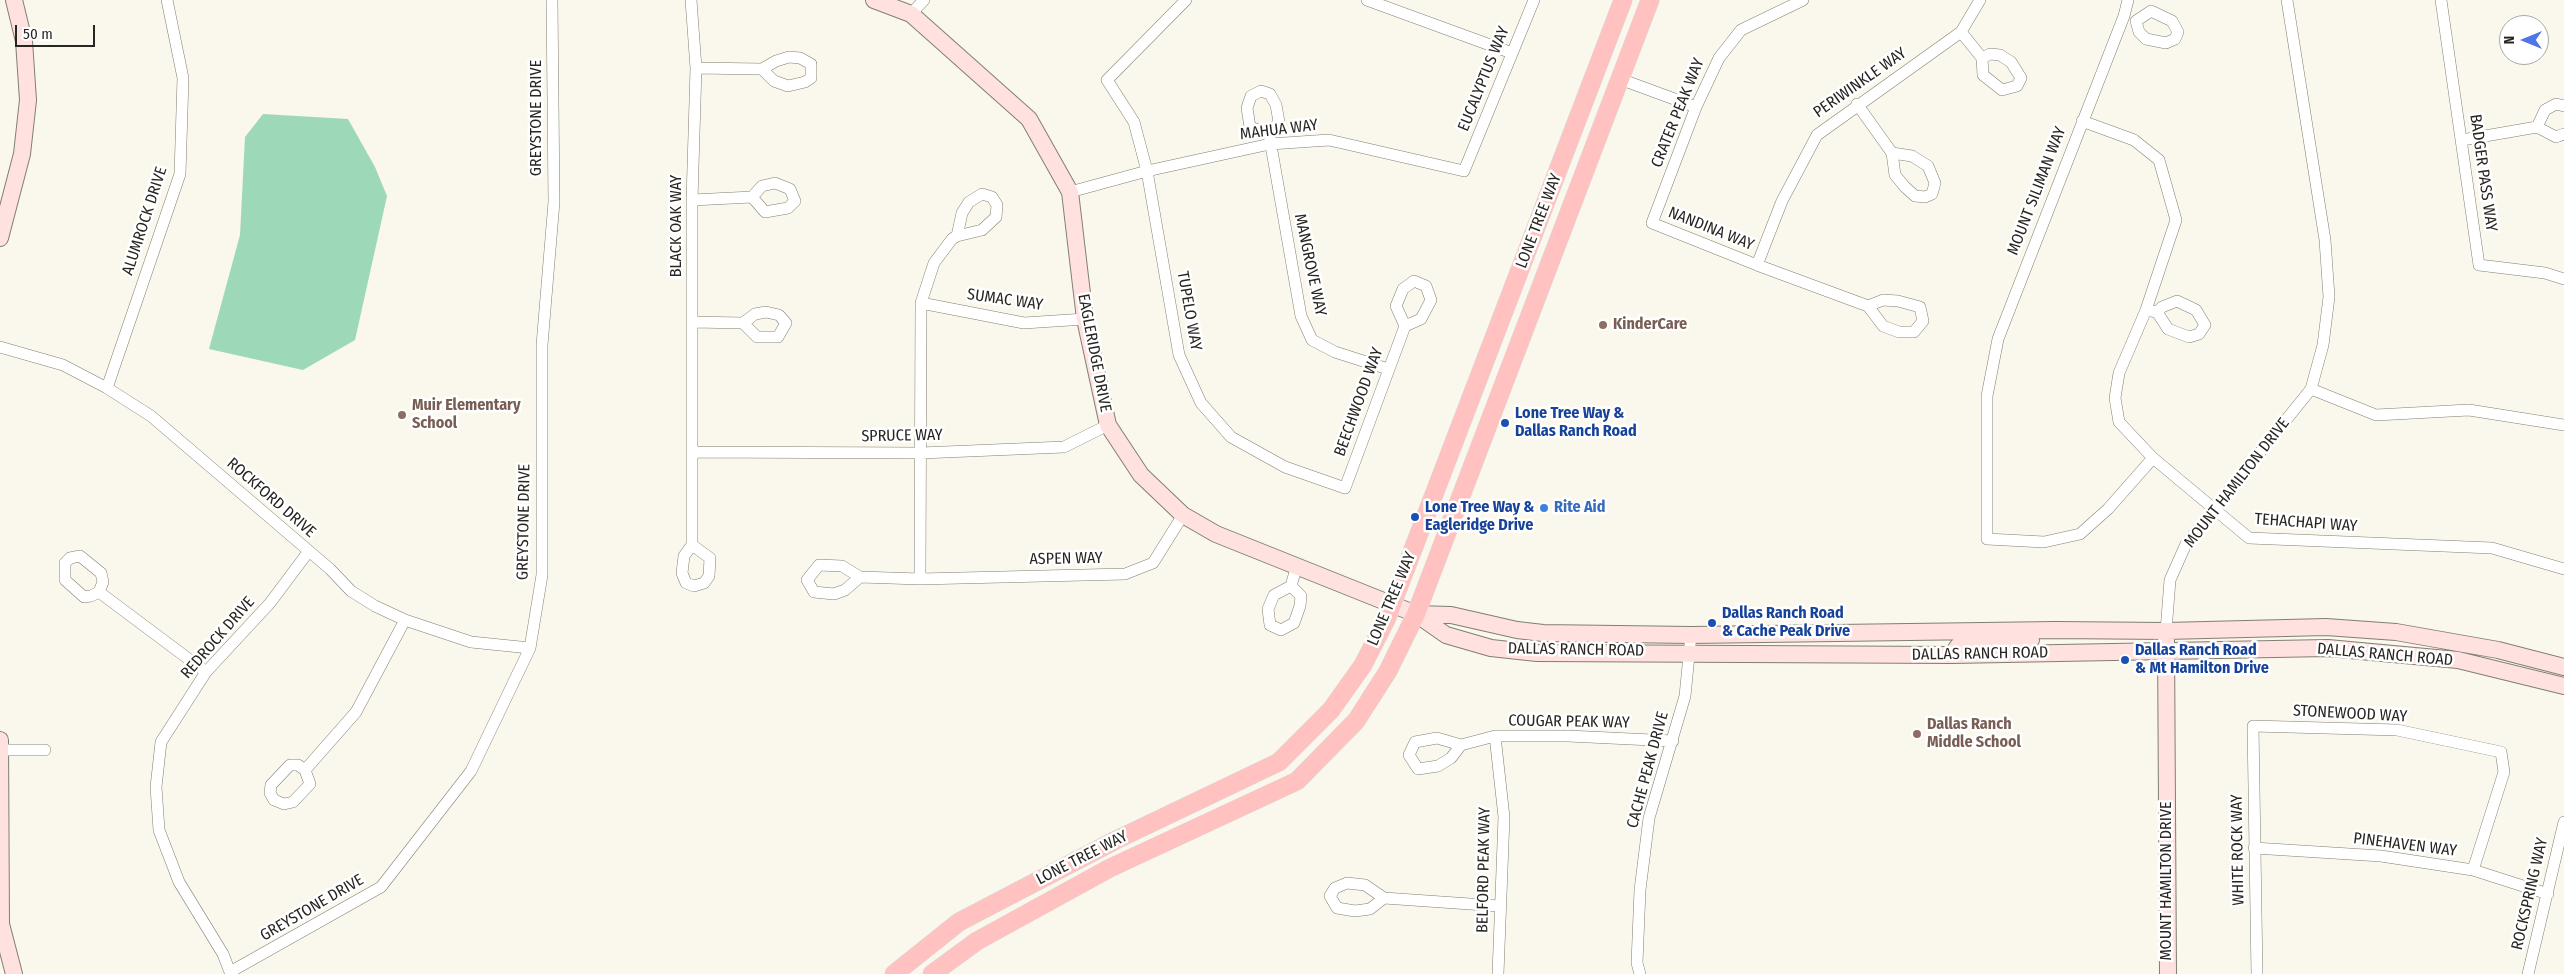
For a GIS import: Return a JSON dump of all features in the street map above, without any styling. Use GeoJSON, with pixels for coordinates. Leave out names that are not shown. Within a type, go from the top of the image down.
{"type":"FeatureCollection","features":[{"type":"Feature","properties":{"kind":"main road","name":"LONE TREE WAY"},"geometry":{"type":"LineString","coordinates":[[894,974],[959,922],[1116,840],[1279,762],[1331,710],[1362,665],[1392,605],[1623,0]]}},
{"type":"Feature","properties":{"kind":"main road","name":"LONE TREE WAY"},"geometry":{"type":"LineString","coordinates":[[932,974],[977,941],[1110,868],[1297,780],[1356,721],[1388,671],[1416,614],[1650,0]]}},
{"type":"Feature","properties":{"kind":"main road"},"geometry":{"type":"LineString","coordinates":[[1518,346],[1510,339],[1509,324],[1533,258],[1532,241]]}},
{"type":"Feature","properties":{"kind":"street"},"geometry":{"type":"LineString","coordinates":[[0,238],[22,154],[28,100],[24,41],[14,0]]}},
{"type":"Feature","properties":{"kind":"street","name":"ALUMROCK DRIVE"},"geometry":{"type":"LineString","coordinates":[[107,388],[180,174],[183,78],[166,0]]}},
{"type":"Feature","properties":{"kind":"street","name":"GREYSTONE DRIVE"},"geometry":{"type":"LineString","coordinates":[[230,972],[381,887],[471,771],[530,648],[542,575],[542,345],[554,202],[552,0]]}},
{"type":"Feature","properties":{"kind":"street","name":"BLACK OAK WAY"},"geometry":{"type":"LineString","coordinates":[[691,0],[696,68],[692,200],[692,545]]}},
{"type":"Feature","properties":{"kind":"street","name":"EAGLERIDGE DRIVE"},"geometry":{"type":"LineString","coordinates":[[874,0],[911,14],[1028,119],[1070,192],[1085,319],[1108,425],[1141,475],[1183,515],[1216,534],[1416,614]]}},
{"type":"Feature","properties":{"kind":"street"},"geometry":{"type":"LineString","coordinates":[[911,14],[924,0]]}},
{"type":"Feature","properties":{"kind":"street","name":"TUPELO WAY"},"geometry":{"type":"LineString","coordinates":[[1186,0],[1107,80],[1134,122],[1147,171],[1179,354],[1201,403],[1231,437],[1285,467],[1345,488]]}},
{"type":"Feature","properties":{"kind":"street"},"geometry":{"type":"LineString","coordinates":[[1367,0],[1512,53]]}},
{"type":"Feature","properties":{"kind":"street","name":"EUCALYPTUS WAY"},"geometry":{"type":"LineString","coordinates":[[1464,171],[1534,0]]}},
{"type":"Feature","properties":{"kind":"street","name":"CRATER PEAK WAY"},"geometry":{"type":"LineString","coordinates":[[1652,223],[1696,107],[1719,58],[1741,30],[1804,0]]}},
{"type":"Feature","properties":{"kind":"street","name":"PERIWINKLE WAY"},"geometry":{"type":"LineString","coordinates":[[1757,266],[1782,201],[1817,134],[1961,32],[1980,0]]}},
{"type":"Feature","properties":{"kind":"street","name":"MOUNT SILIMAN WAY"},"geometry":{"type":"LineString","coordinates":[[2128,0],[2124,16],[1998,339],[1987,396],[1987,540],[2044,542],[2080,534],[2108,510],[2153,458]]}},
{"type":"Feature","properties":{"kind":"street","name":"MOUNT HAMILTON DRIVE"},"geometry":{"type":"LineString","coordinates":[[2168,974],[2166,631],[2170,580],[2186,544],[2311,389],[2323,345],[2329,297],[2325,240],[2287,0]]}},
{"type":"Feature","properties":{"kind":"street","name":"BADGER PASS WAY"},"geometry":{"type":"LineString","coordinates":[[2441,0],[2479,265],[2545,273],[2564,279]]}},
{"type":"Feature","properties":{"kind":"street"},"geometry":{"type":"LineString","coordinates":[[2124,16],[2136,21]]}},
{"type":"Feature","properties":{"kind":"street"},"geometry":{"type":"LineString","coordinates":[[1961,32],[1982,58]]}},
{"type":"Feature","properties":{"kind":"street"},"geometry":{"type":"LineString","coordinates":[[696,68],[762,70]]}},
{"type":"Feature","properties":{"kind":"street"},"geometry":{"type":"LineString","coordinates":[[1620,78],[1696,107]]}},
{"type":"Feature","properties":{"kind":"street"},"geometry":{"type":"LineString","coordinates":[[1857,104],[1892,153]]}},
{"type":"Feature","properties":{"kind":"street"},"geometry":{"type":"LineString","coordinates":[[2537,128],[2545,110],[2556,104],[2564,106]]}},
{"type":"Feature","properties":{"kind":"street","name":"TEHACHAPI WAY"},"geometry":{"type":"LineString","coordinates":[[2082,121],[2134,140],[2159,160],[2176,220],[2152,311],[2119,373],[2115,398],[2119,422],[2153,458],[2250,538],[2492,548],[2564,569]]}},
{"type":"Feature","properties":{"kind":"street"},"geometry":{"type":"LineString","coordinates":[[2462,140],[2537,128],[2556,137],[2564,134]]}},
{"type":"Feature","properties":{"kind":"street","name":"MAHUA WAY"},"geometry":{"type":"LineString","coordinates":[[1070,192],[1270,139],[1329,140],[1464,171]]}},
{"type":"Feature","properties":{"kind":"street","name":"MANGROVE WAY"},"geometry":{"type":"LineString","coordinates":[[1270,139],[1301,316],[1312,340],[1335,352],[1388,369]]}},
{"type":"Feature","properties":{"kind":"street"},"geometry":{"type":"LineString","coordinates":[[692,200],[752,197]]}},
{"type":"Feature","properties":{"kind":"street","name":"NANDINA WAY"},"geometry":{"type":"LineString","coordinates":[[1652,223],[1757,266],[1868,306]]}},
{"type":"Feature","properties":{"kind":"street"},"geometry":{"type":"LineString","coordinates":[[920,579],[921,304],[934,264],[957,236]]}},
{"type":"Feature","properties":{"kind":"street","name":"SUMAC WAY"},"geometry":{"type":"LineString","coordinates":[[921,304],[1024,323],[1085,319]]}},
{"type":"Feature","properties":{"kind":"street"},"geometry":{"type":"LineString","coordinates":[[693,322],[743,323]]}},
{"type":"Feature","properties":{"kind":"street","name":"BEECHWOOD WAY"},"geometry":{"type":"LineString","coordinates":[[1345,488],[1404,326]]}},
{"type":"Feature","properties":{"kind":"street","name":"ROCKFORD DRIVE"},"geometry":{"type":"LineString","coordinates":[[0,347],[63,365],[107,388],[151,416],[309,551],[351,591],[405,620],[471,642],[530,648]]}},
{"type":"Feature","properties":{"kind":"street"},"geometry":{"type":"LineString","coordinates":[[2311,389],[2376,415],[2470,410],[2564,425]]}},
{"type":"Feature","properties":{"kind":"street","name":"SPRUCE WAY"},"geometry":{"type":"LineString","coordinates":[[692,452],[921,453],[1064,447],[1108,425]]}},
{"type":"Feature","properties":{"kind":"street","name":"ASPEN WAY"},"geometry":{"type":"LineString","coordinates":[[860,577],[920,579],[1125,574],[1153,563],[1183,515]]}},
{"type":"Feature","properties":{"kind":"street","name":"REDROCK DRIVE"},"geometry":{"type":"LineString","coordinates":[[230,972],[223,954],[179,882],[159,830],[156,787],[161,742],[206,672],[270,603],[309,551]]}},
{"type":"Feature","properties":{"kind":"street"},"geometry":{"type":"LineString","coordinates":[[1291,586],[1297,565]]}},
{"type":"Feature","properties":{"kind":"street"},"geometry":{"type":"LineString","coordinates":[[99,592],[206,672]]}},
{"type":"Feature","properties":{"kind":"street","name":"DALLAS RANCH ROAD"},"geometry":{"type":"LineString","coordinates":[[1416,614],[1451,615],[1517,630],[1543,633],[1691,635],[2055,630],[2166,631],[2326,627],[2396,632],[2498,650],[2564,668]]}},
{"type":"Feature","properties":{"kind":"street","name":"DALLAS RANCH ROAD"},"geometry":{"type":"LineString","coordinates":[[1416,614],[1446,635],[1491,648],[1537,652],[1952,655],[2328,648],[2458,660],[2564,686]]}},
{"type":"Feature","properties":{"kind":"street"},"geometry":{"type":"LineString","coordinates":[[305,770],[356,712],[405,620]]}},
{"type":"Feature","properties":{"kind":"street"},"geometry":{"type":"LineString","coordinates":[[1952,655],[1958,646],[1964,644],[2027,642],[2055,630]]}},
{"type":"Feature","properties":{"kind":"street","name":"CACHE PEAK DRIVE"},"geometry":{"type":"LineString","coordinates":[[1640,974],[1636,963],[1640,890],[1649,818],[1685,696],[1691,652],[1691,635]]}},
{"type":"Feature","properties":{"kind":"street","name":"WHITE ROCK WAY"},"geometry":{"type":"LineString","coordinates":[[2253,726],[2257,974]]}},
{"type":"Feature","properties":{"kind":"street","name":"STONEWOOD WAY"},"geometry":{"type":"LineString","coordinates":[[2253,726],[2397,730],[2501,752],[2504,772],[2473,870]]}},
{"type":"Feature","properties":{"kind":"street","name":"COUGAR PEAK WAY"},"geometry":{"type":"LineString","coordinates":[[1461,745],[1495,736],[1568,736],[1673,741]]}},
{"type":"Feature","properties":{"kind":"street","name":"BELFORD PEAK WAY"},"geometry":{"type":"LineString","coordinates":[[1495,736],[1504,817],[1504,860],[1499,906],[1498,974]]}},
{"type":"Feature","properties":{"kind":"street"},"geometry":{"type":"LineString","coordinates":[[14,974],[1,924],[1,747],[45,750]]}},
{"type":"Feature","properties":{"kind":"street","name":"ROCKSPRING WAY"},"geometry":{"type":"LineString","coordinates":[[2528,974],[2564,822]]}},
{"type":"Feature","properties":{"kind":"street","name":"PINEHAVEN WAY"},"geometry":{"type":"LineString","coordinates":[[2254,848],[2381,856],[2473,870],[2548,894]]}},
{"type":"Feature","properties":{"kind":"street"},"geometry":{"type":"LineString","coordinates":[[1384,898],[1499,906]]}},
{"type":"Feature","properties":{"kind":"green space"},"geometry":{"type":"Polygon","coordinates":[[[263,114],[348,119],[375,167],[387,196],[355,340],[303,370],[209,349],[240,235],[245,137],[263,114]]]}},
{"type":"Feature","properties":{"kind":"place","name":"KinderCare"},"geometry":{"type":"Point","coordinates":[1603,325]}},
{"type":"Feature","properties":{"kind":"place","name":"Muir Elementary School"},"geometry":{"type":"Point","coordinates":[402,415]}},
{"type":"Feature","properties":{"kind":"place","name":"Lone Tree Way & Dallas Ranch Road"},"geometry":{"type":"Point","coordinates":[1505,423]}},
{"type":"Feature","properties":{"kind":"place","name":"Rite Aid"},"geometry":{"type":"Point","coordinates":[1544,508]}},
{"type":"Feature","properties":{"kind":"place","name":"Lone Tree Way & Eagleridge Drive"},"geometry":{"type":"Point","coordinates":[1415,517]}},
{"type":"Feature","properties":{"kind":"place","name":"Dallas Ranch Road & Cache Peak Drive"},"geometry":{"type":"Point","coordinates":[1712,623]}},
{"type":"Feature","properties":{"kind":"place","name":"Dallas Ranch Road & Mt Hamilton Drive"},"geometry":{"type":"Point","coordinates":[2125,660]}},
{"type":"Feature","properties":{"kind":"place","name":"Dallas Ranch Middle School"},"geometry":{"type":"Point","coordinates":[1917,734]}}]}
